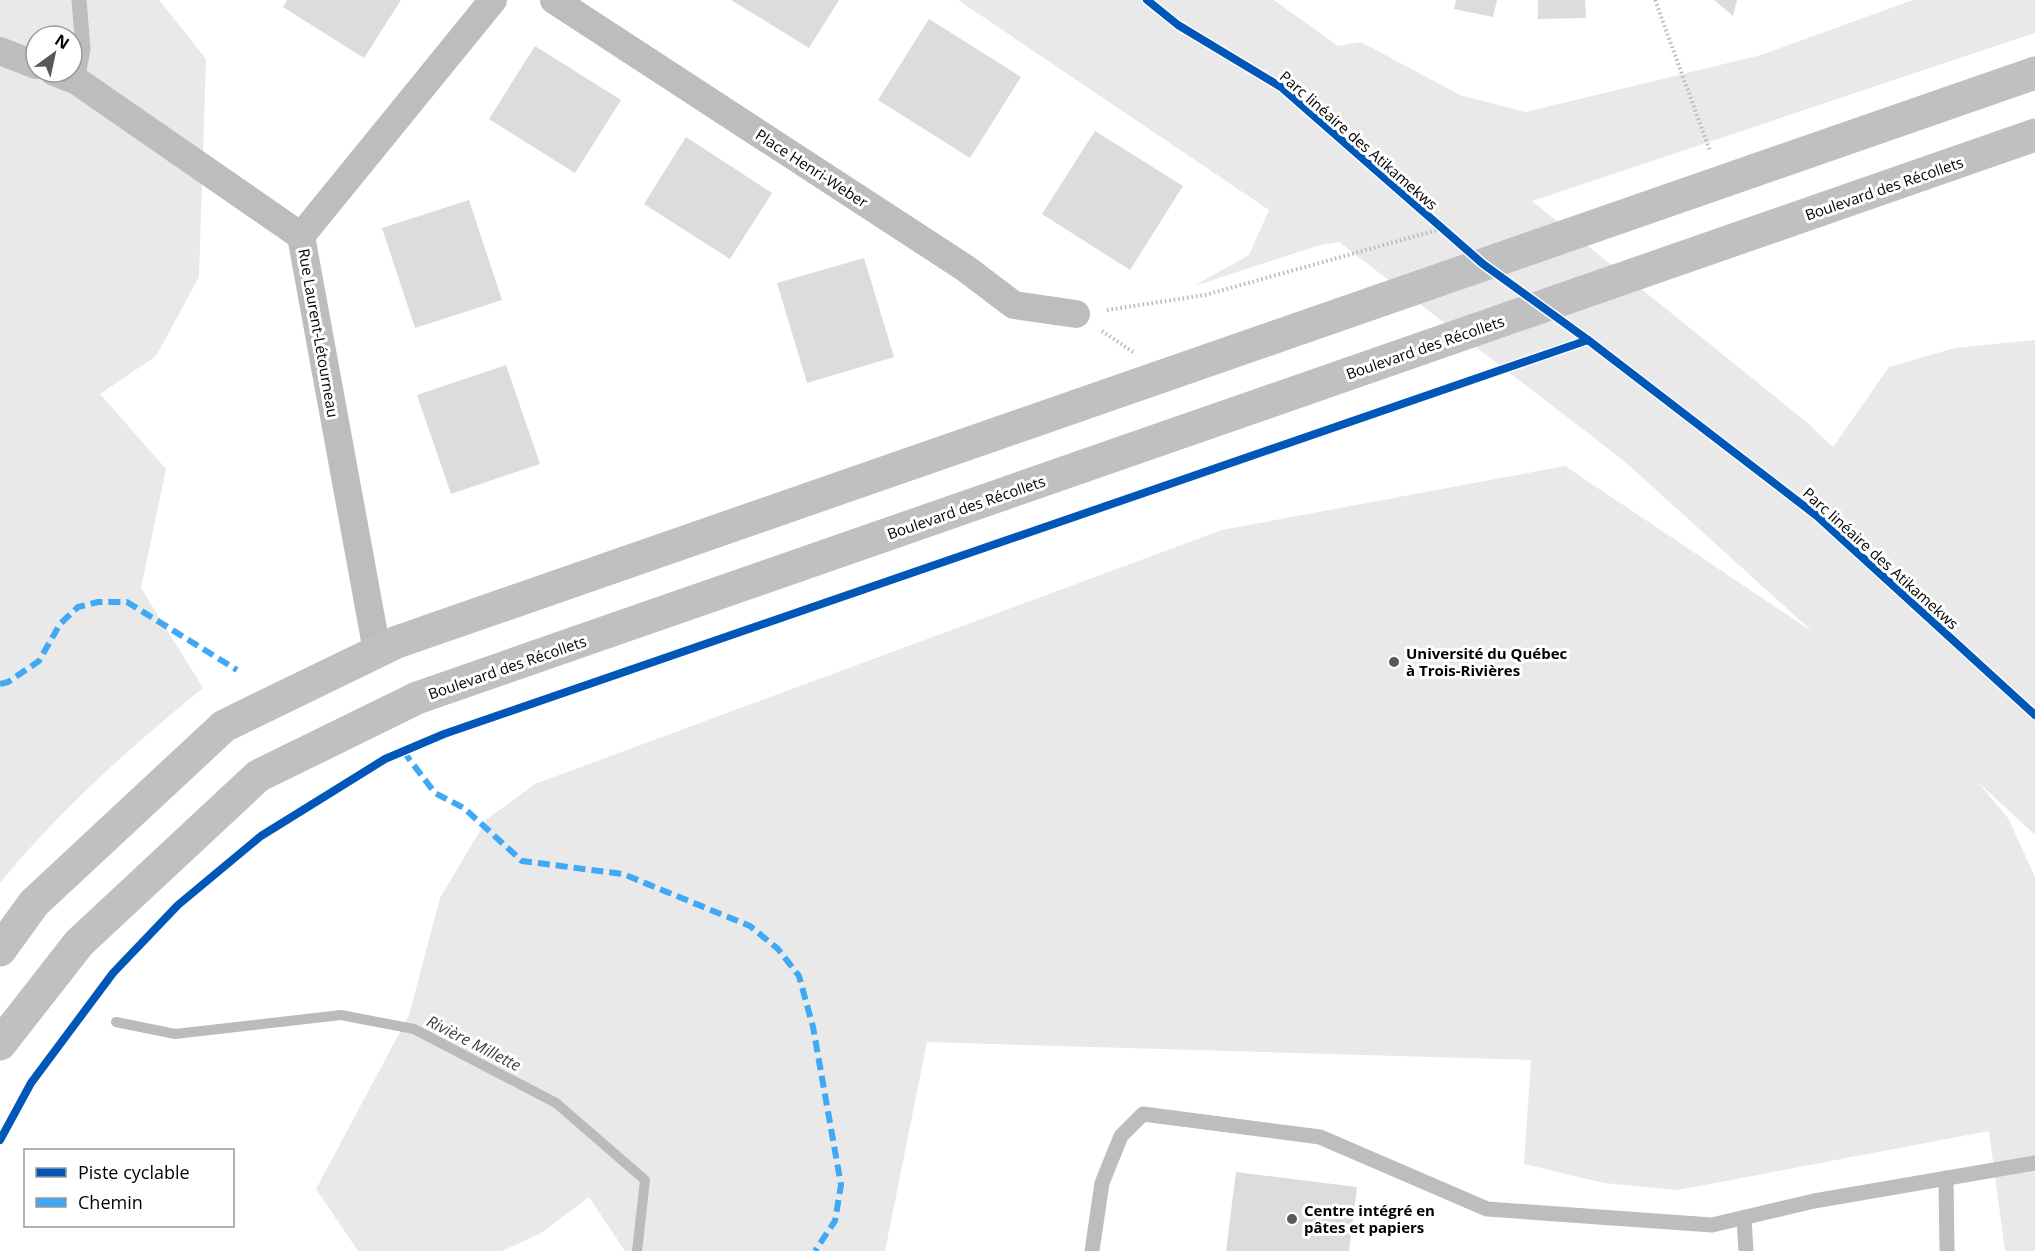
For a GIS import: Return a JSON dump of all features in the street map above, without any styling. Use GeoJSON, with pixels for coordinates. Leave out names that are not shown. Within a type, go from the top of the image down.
{"type":"FeatureCollection","features":[{"type":"Feature","properties":{"kind":"main road"},"geometry":{"type":"LineString","coordinates":[[0,950],[34,903],[224,726],[377,651],[1167,374],[1472,255],[1722,182],[2035,73]]}},
{"type":"Feature","properties":{"kind":"main road","name":"Boulevard des Récollets"},"geometry":{"type":"LineString","coordinates":[[0,1044],[79,943],[258,776],[417,698],[2035,135]]}},
{"type":"Feature","properties":{"kind":"street"},"geometry":{"type":"LineString","coordinates":[[301,236],[493,0]]}},
{"type":"Feature","properties":{"kind":"street","name":"Place Henri-Weber"},"geometry":{"type":"LineString","coordinates":[[554,0],[965,268],[1014,305],[1076,314]]}},
{"type":"Feature","properties":{"kind":"street"},"geometry":{"type":"LineString","coordinates":[[0,51],[24,60]]}},
{"type":"Feature","properties":{"kind":"street","name":"Rue Laurent-Létourneau"},"geometry":{"type":"LineString","coordinates":[[75,84],[301,236],[377,651]]}},
{"type":"Feature","properties":{"kind":"lane"},"geometry":{"type":"LineString","coordinates":[[79,0],[81,24]]}},
{"type":"Feature","properties":{"kind":"lane"},"geometry":{"type":"LineString","coordinates":[[1092,1251],[1102,1184],[1121,1136],[1143,1114],[1185,1117],[1320,1137],[1487,1209],[1712,1225],[1814,1201],[2035,1163]]}},
{"type":"Feature","properties":{"kind":"lane"},"geometry":{"type":"LineString","coordinates":[[1946,1178],[1947,1251]]}},
{"type":"Feature","properties":{"kind":"lane"},"geometry":{"type":"LineString","coordinates":[[1744,1218],[1746,1251]]}},
{"type":"Feature","properties":{"kind":"path"},"geometry":{"type":"LineString","coordinates":[[1655,0],[1722,182]]}},
{"type":"Feature","properties":{"kind":"path"},"geometry":{"type":"LineString","coordinates":[[1076,314],[1205,296],[1441,229]]}},
{"type":"Feature","properties":{"kind":"path"},"geometry":{"type":"LineString","coordinates":[[1076,314],[1167,374]]}},
{"type":"Feature","properties":{"kind":"shaded area"},"geometry":{"type":"Polygon","coordinates":[[[0,0],[159,0],[206,59],[199,277],[156,356],[100,394],[166,469],[141,588],[203,688],[97,780],[0,883],[0,0]]]}},
{"type":"Feature","properties":{"kind":"shaded area","name":"Université du Québec à Trois-Rivières"},"geometry":{"type":"Polygon","coordinates":[[[958,0],[1274,0],[1338,46],[1361,42],[1460,95],[1526,112],[1761,55],[1913,0],[2035,0],[2035,33],[1532,201],[1803,419],[1833,447],[1889,367],[1955,348],[2035,340],[2035,835],[1977,781],[2008,818],[2035,877],[2035,1251],[2005,1251],[1989,1131],[1678,1190],[1604,1183],[1524,1164],[1531,1060],[927,1042],[885,1251],[625,1251],[589,1197],[541,1233],[502,1251],[358,1251],[316,1189],[409,1015],[440,898],[487,819],[535,784],[1222,530],[1565,466],[1813,632],[1623,460],[1339,242],[1320,245],[1194,286],[1249,255],[1269,210],[958,0]]]}},
{"type":"Feature","properties":{"kind":"building"},"geometry":{"type":"Polygon","coordinates":[[[287,0],[401,0],[364,58],[283,7],[287,0]]]}},
{"type":"Feature","properties":{"kind":"building"},"geometry":{"type":"Polygon","coordinates":[[[731,0],[839,0],[809,48],[731,0]]]}},
{"type":"Feature","properties":{"kind":"building"},"geometry":{"type":"Polygon","coordinates":[[[1456,0],[1497,0],[1493,17],[1454,9],[1456,0]]]}},
{"type":"Feature","properties":{"kind":"building"},"geometry":{"type":"Polygon","coordinates":[[[1538,0],[1585,0],[1586,18],[1538,19],[1538,0]]]}},
{"type":"Feature","properties":{"kind":"building"},"geometry":{"type":"Polygon","coordinates":[[[1714,0],[1737,0],[1733,16],[1714,0]]]}},
{"type":"Feature","properties":{"kind":"building"},"geometry":{"type":"Polygon","coordinates":[[[929,19],[1021,77],[970,158],[878,100],[929,19]]]}},
{"type":"Feature","properties":{"kind":"building"},"geometry":{"type":"Polygon","coordinates":[[[535,46],[621,100],[575,173],[489,119],[535,46]]]}},
{"type":"Feature","properties":{"kind":"building"},"geometry":{"type":"Polygon","coordinates":[[[1095,131],[1183,186],[1130,270],[1042,214],[1095,131]]]}},
{"type":"Feature","properties":{"kind":"building"},"geometry":{"type":"Polygon","coordinates":[[[686,137],[772,193],[730,259],[644,204],[686,137]]]}},
{"type":"Feature","properties":{"kind":"building"},"geometry":{"type":"Polygon","coordinates":[[[469,200],[502,300],[415,328],[382,228],[469,200]]]}},
{"type":"Feature","properties":{"kind":"building"},"geometry":{"type":"Polygon","coordinates":[[[864,258],[894,357],[807,383],[777,283],[864,258]]]}},
{"type":"Feature","properties":{"kind":"building"},"geometry":{"type":"Polygon","coordinates":[[[506,365],[540,464],[451,494],[417,395],[506,365]]]}},
{"type":"Feature","properties":{"kind":"building","name":"Centre intégré en pâtes et papiers"},"geometry":{"type":"Polygon","coordinates":[[[1236,1172],[1357,1187],[1349,1251],[1226,1251],[1236,1172]]]}},
{"type":"Feature","properties":{"kind":"waterway","name":"Rivière Millette"},"geometry":{"type":"LineString","coordinates":[[116,1022],[175,1034],[341,1015],[414,1029],[556,1103],[645,1180],[637,1251]]}},
{"type":"Feature","properties":{"kind":"marked path"},"geometry":{"type":"LineString","coordinates":[[0,684],[8,682],[39,661],[60,624],[78,607],[98,602],[127,602],[237,670]]}},
{"type":"Feature","properties":{"kind":"marked path"},"geometry":{"type":"LineString","coordinates":[[403,751],[435,793],[464,808],[522,861],[623,874],[750,926],[778,949],[799,976],[813,1027],[841,1185],[835,1221],[815,1251]]}},
{"type":"Feature","properties":{"kind":"cycle path","name":"Parc linéaire des Atikamekws"},"geometry":{"type":"LineString","coordinates":[[1147,0],[1178,25],[1281,87],[1483,264],[1588,340],[1817,516],[2035,715]]}},
{"type":"Feature","properties":{"kind":"cycle path"},"geometry":{"type":"LineString","coordinates":[[0,1140],[31,1083],[113,973],[178,905],[261,836],[385,759],[444,734],[1588,340]]}},
{"type":"Feature","properties":{"kind":"place","name":"Université du Québec à Trois-Rivières"},"geometry":{"type":"Point","coordinates":[1394,662]}},
{"type":"Feature","properties":{"kind":"place","name":"Centre intégré en pâtes et papiers"},"geometry":{"type":"Point","coordinates":[1292,1219]}}]}
